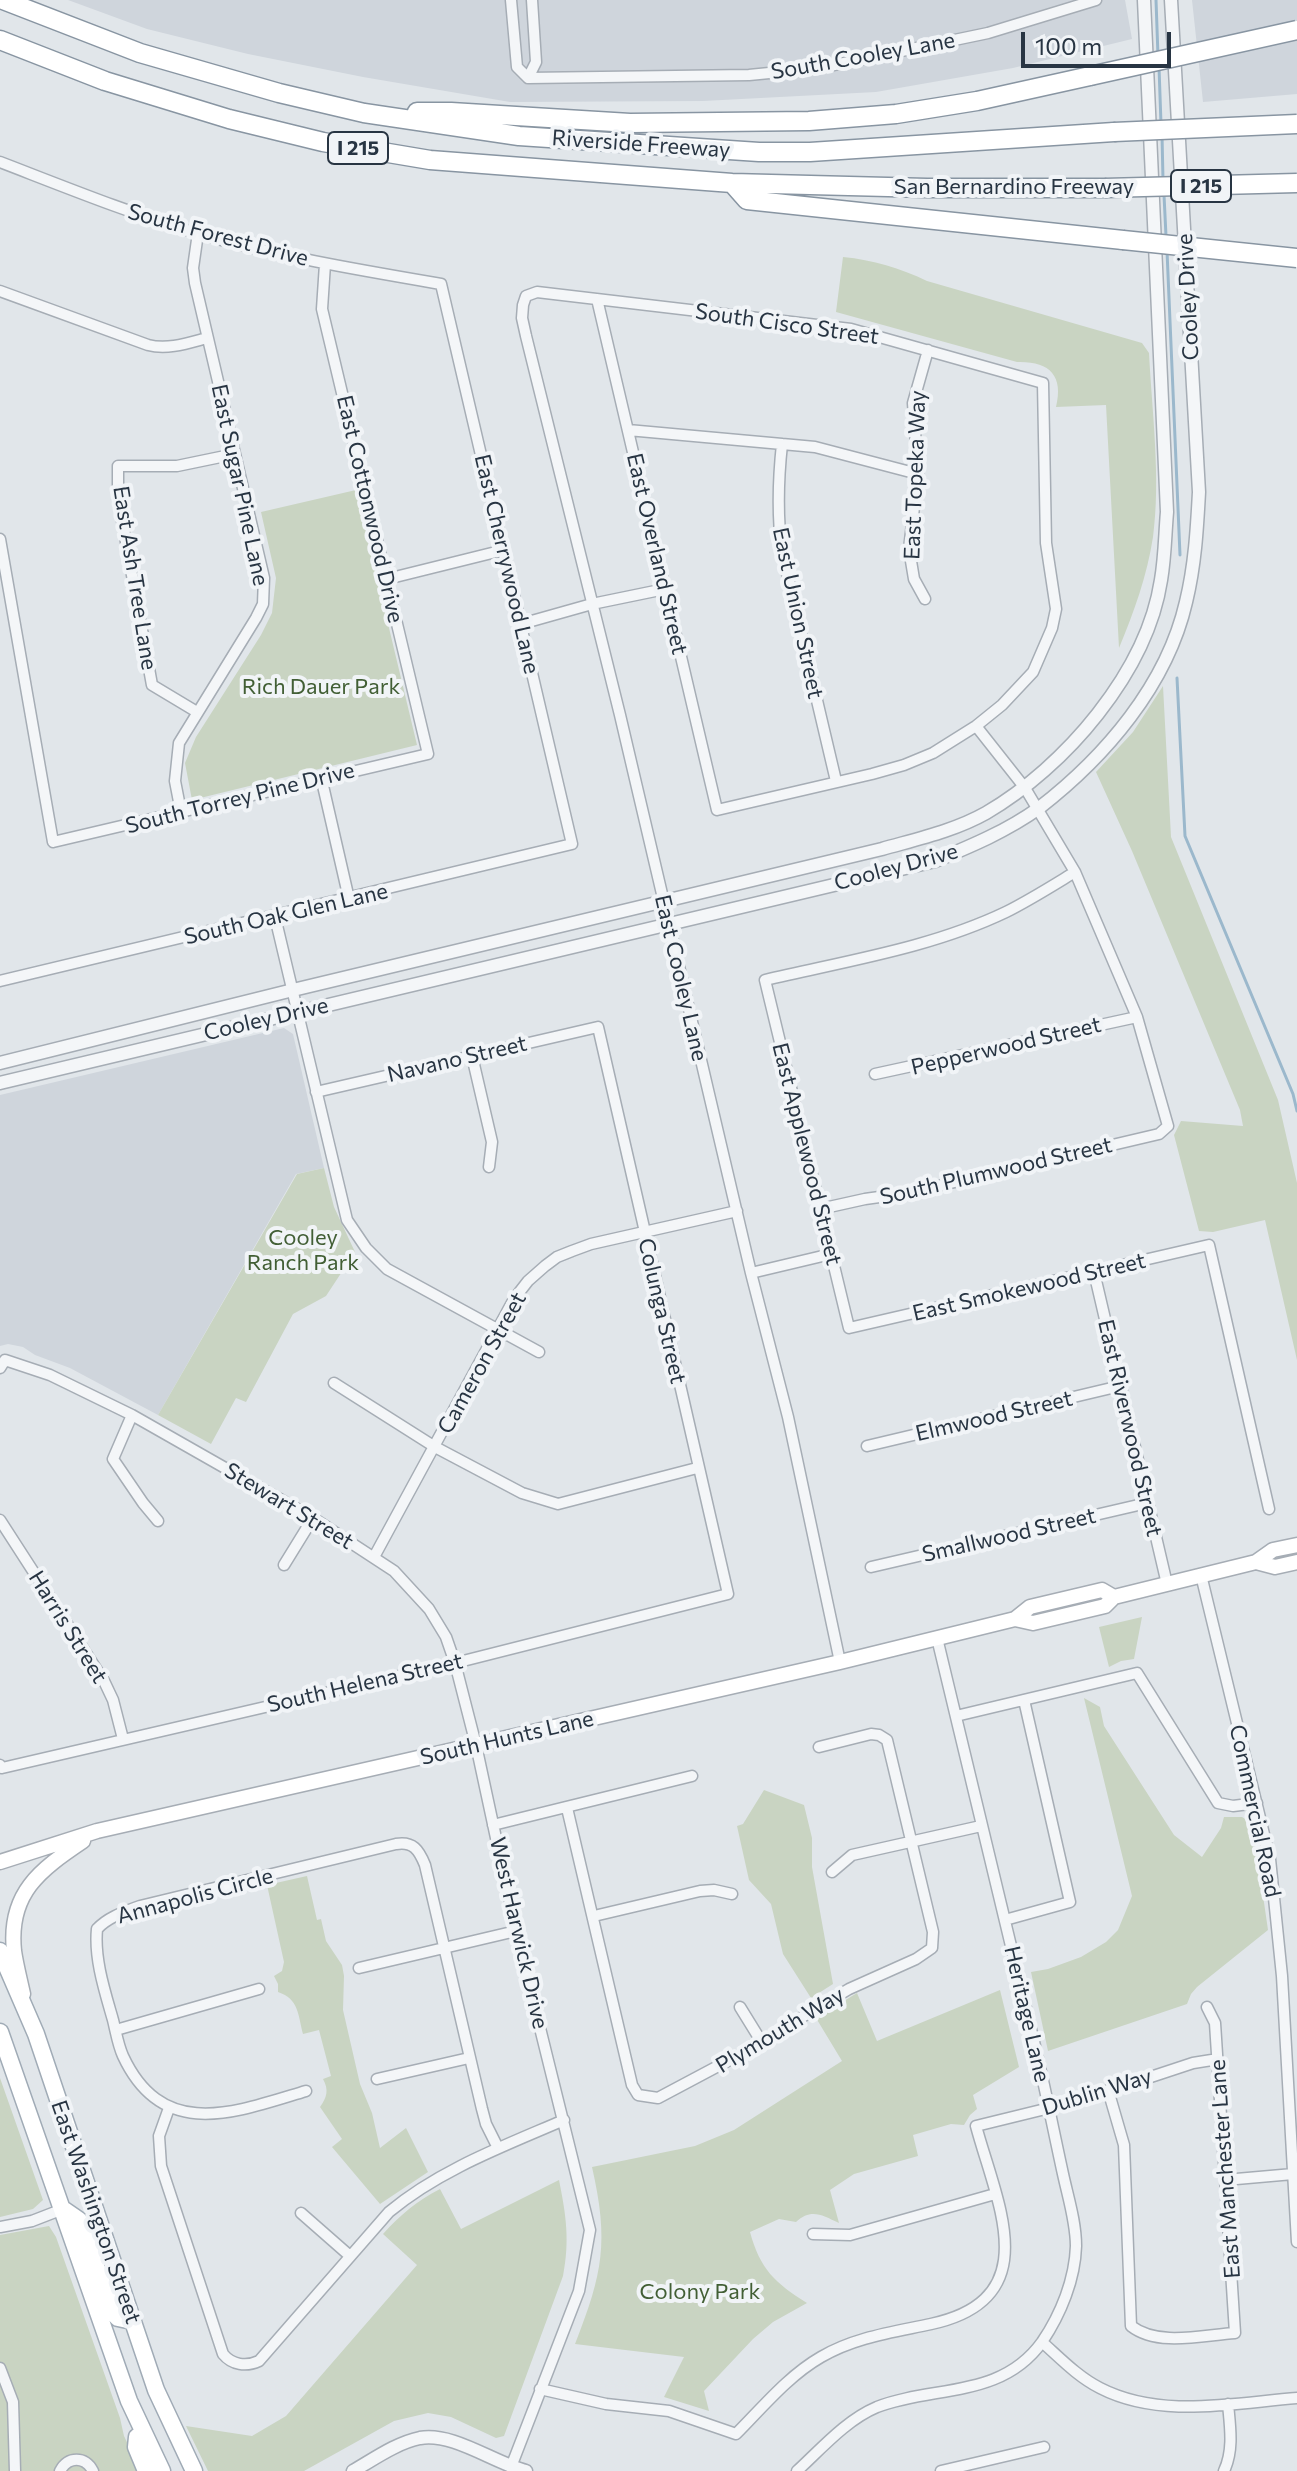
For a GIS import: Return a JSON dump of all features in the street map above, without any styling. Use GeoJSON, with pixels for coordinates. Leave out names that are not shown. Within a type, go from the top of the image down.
{"type":"FeatureCollection","features":[{"type":"Feature","properties":{"kind":"highway","name":"Riverside Freeway"},"geometry":{"type":"LineString","coordinates":[[3,0],[140,53],[279,93],[364,113],[519,136],[759,152],[810,152],[1114,132],[1297,124]]}},
{"type":"Feature","properties":{"kind":"highway"},"geometry":{"type":"LineString","coordinates":[[364,113],[451,112],[630,123],[809,121],[896,114],[977,101],[1297,30]]}},
{"type":"Feature","properties":{"kind":"highway","name":"Riverside Freeway"},"geometry":{"type":"LineString","coordinates":[[0,40],[154,97],[323,142],[430,160],[732,183]]}},
{"type":"Feature","properties":{"kind":"highway"},"geometry":{"type":"LineString","coordinates":[[732,183],[747,200],[1297,258]]}},
{"type":"Feature","properties":{"kind":"highway","name":"San Bernardino Freeway"},"geometry":{"type":"LineString","coordinates":[[732,183],[912,188],[1105,188],[1297,183]]}},
{"type":"Feature","properties":{"kind":"main road","name":"South Hunts Lane"},"geometry":{"type":"LineString","coordinates":[[0,1862],[97,1831],[840,1662],[1015,1619],[1033,1623],[1091,1610],[1105,1606],[1114,1597],[1256,1562],[1273,1550],[1297,1545]]}},
{"type":"Feature","properties":{"kind":"main road","name":"South Hunts Lane"},"geometry":{"type":"LineString","coordinates":[[1256,1562],[1275,1567],[1297,1562]]}},
{"type":"Feature","properties":{"kind":"main road"},"geometry":{"type":"LineString","coordinates":[[25,2007],[14,1951],[19,1902],[29,1884],[45,1867],[97,1831]]}},
{"type":"Feature","properties":{"kind":"main road","name":"East Washington Street"},"geometry":{"type":"LineString","coordinates":[[0,1951],[25,2007],[156,2390],[194,2471]]}},
{"type":"Feature","properties":{"kind":"main road","name":"East Washington Street"},"geometry":{"type":"LineString","coordinates":[[0,2032],[129,2401],[162,2471]]}},
{"type":"Feature","properties":{"kind":"main road"},"geometry":{"type":"LineString","coordinates":[[63,2209],[79,2220],[114,2314],[132,2321]]}},
{"type":"Feature","properties":{"kind":"main road"},"geometry":{"type":"LineString","coordinates":[[143,2433],[135,2441],[146,2471]]}},
{"type":"Feature","properties":{"kind":"street"},"geometry":{"type":"LineString","coordinates":[[511,0],[517,67],[528,78],[536,62],[532,0]]}},
{"type":"Feature","properties":{"kind":"street","name":"South Cooley Lane"},"geometry":{"type":"LineString","coordinates":[[528,78],[749,75],[820,68],[988,33],[1096,0]]}},
{"type":"Feature","properties":{"kind":"street","name":"Cooley Drive"},"geometry":{"type":"LineString","coordinates":[[0,1063],[947,831],[984,814],[1025,788],[1066,751],[1104,706],[1127,670],[1145,632],[1161,581],[1167,512],[1144,0]]}},
{"type":"Feature","properties":{"kind":"street","name":"Cooley Drive"},"geometry":{"type":"LineString","coordinates":[[0,1083],[935,861],[990,838],[1038,808],[1086,767],[1124,726],[1160,671],[1186,605],[1196,551],[1199,492],[1171,0]]}},
{"type":"Feature","properties":{"kind":"street","name":"South Forest Drive"},"geometry":{"type":"LineString","coordinates":[[0,162],[134,214],[198,233],[325,264],[441,284]]}},
{"type":"Feature","properties":{"kind":"street","name":"East Sugar Pine Lane"},"geometry":{"type":"LineString","coordinates":[[181,812],[175,781],[179,743],[256,618],[265,591],[193,268],[198,233]]}},
{"type":"Feature","properties":{"kind":"street","name":"East Cottonwood Drive"},"geometry":{"type":"LineString","coordinates":[[325,264],[322,309],[428,754]]}},
{"type":"Feature","properties":{"kind":"street","name":"East Cherrywood Lane"},"geometry":{"type":"LineString","coordinates":[[441,284],[572,844]]}},
{"type":"Feature","properties":{"kind":"street"},"geometry":{"type":"LineString","coordinates":[[0,291],[160,348],[207,338]]}},
{"type":"Feature","properties":{"kind":"street","name":"South Cisco Street"},"geometry":{"type":"LineString","coordinates":[[526,296],[537,292],[851,329],[1043,383],[1046,543],[1056,609],[1052,628],[1033,672],[1002,705],[976,726]]}},
{"type":"Feature","properties":{"kind":"street","name":"East Cooley Lane"},"geometry":{"type":"LineString","coordinates":[[526,296],[522,318],[526,336],[788,1417],[840,1662]]}},
{"type":"Feature","properties":{"kind":"street","name":"East Overland Street"},"geometry":{"type":"LineString","coordinates":[[597,299],[717,810],[836,781]]}},
{"type":"Feature","properties":{"kind":"street","name":"East Topeka Way"},"geometry":{"type":"LineString","coordinates":[[925,599],[914,579],[909,549],[918,474],[913,403],[928,350]]}},
{"type":"Feature","properties":{"kind":"street"},"geometry":{"type":"LineString","coordinates":[[628,430],[815,447],[918,474]]}},
{"type":"Feature","properties":{"kind":"street","name":"East Union Street"},"geometry":{"type":"LineString","coordinates":[[782,444],[777,490],[782,552],[836,781]]}},
{"type":"Feature","properties":{"kind":"street","name":"East Ash Tree Lane"},"geometry":{"type":"LineString","coordinates":[[197,712],[152,685],[118,498],[118,466],[177,466],[235,454]]}},
{"type":"Feature","properties":{"kind":"street","name":"South Torrey Pine Drive"},"geometry":{"type":"LineString","coordinates":[[0,539],[53,842],[428,754]]}},
{"type":"Feature","properties":{"kind":"street"},"geometry":{"type":"LineString","coordinates":[[387,579],[504,550]]}},
{"type":"Feature","properties":{"kind":"street"},"geometry":{"type":"LineString","coordinates":[[521,624],[592,604],[665,589]]}},
{"type":"Feature","properties":{"kind":"street"},"geometry":{"type":"LineString","coordinates":[[836,781],[904,765],[933,753],[976,726],[1025,788],[1075,872],[1137,1017]]}},
{"type":"Feature","properties":{"kind":"street"},"geometry":{"type":"LineString","coordinates":[[321,777],[349,899]]}},
{"type":"Feature","properties":{"kind":"street","name":"South Oak Glen Lane"},"geometry":{"type":"LineString","coordinates":[[0,981],[572,844]]}},
{"type":"Feature","properties":{"kind":"street","name":"East Applewood Street"},"geometry":{"type":"LineString","coordinates":[[849,1328],[765,980],[921,943],[1004,913],[1075,872]]}},
{"type":"Feature","properties":{"kind":"street"},"geometry":{"type":"LineString","coordinates":[[275,917],[347,1220],[366,1248],[387,1269],[539,1352]]}},
{"type":"Feature","properties":{"kind":"street","name":"Pepperwood Street"},"geometry":{"type":"LineString","coordinates":[[875,1074],[1137,1017]]}},
{"type":"Feature","properties":{"kind":"street","name":"South Plumwood Street"},"geometry":{"type":"LineString","coordinates":[[820,1209],[908,1193],[1159,1134],[1168,1126],[1137,1017]]}},
{"type":"Feature","properties":{"kind":"street","name":"Navano Street"},"geometry":{"type":"LineString","coordinates":[[316,1092],[598,1027]]}},
{"type":"Feature","properties":{"kind":"street","name":"Colunga Street"},"geometry":{"type":"LineString","coordinates":[[598,1027],[728,1594]]}},
{"type":"Feature","properties":{"kind":"street"},"geometry":{"type":"LineString","coordinates":[[472,1056],[492,1142],[489,1167]]}},
{"type":"Feature","properties":{"kind":"street","name":"Cameron Street"},"geometry":{"type":"LineString","coordinates":[[374,1557],[514,1299],[528,1281],[557,1257],[591,1244],[737,1211]]}},
{"type":"Feature","properties":{"kind":"street","name":"East Smokewood Street"},"geometry":{"type":"LineString","coordinates":[[849,1328],[1209,1245],[1269,1509]]}},
{"type":"Feature","properties":{"kind":"street"},"geometry":{"type":"LineString","coordinates":[[751,1273],[831,1254]]}},
{"type":"Feature","properties":{"kind":"street","name":"East Riverwood Street"},"geometry":{"type":"LineString","coordinates":[[1094,1272],[1167,1584]]}},
{"type":"Feature","properties":{"kind":"street","name":"Stewart Street"},"geometry":{"type":"LineString","coordinates":[[2,1364],[50,1375],[132,1415],[313,1518],[394,1571],[429,1609],[446,1637],[476,1745]]}},
{"type":"Feature","properties":{"kind":"street"},"geometry":{"type":"LineString","coordinates":[[334,1383],[435,1447],[522,1493],[558,1504],[697,1468]]}},
{"type":"Feature","properties":{"kind":"street","name":"Elmwood Street"},"geometry":{"type":"LineString","coordinates":[[867,1446],[1120,1386]]}},
{"type":"Feature","properties":{"kind":"street"},"geometry":{"type":"LineString","coordinates":[[132,1415],[113,1459],[158,1521]]}},
{"type":"Feature","properties":{"kind":"street","name":"Smallwood Street"},"geometry":{"type":"LineString","coordinates":[[871,1567],[1147,1503]]}},
{"type":"Feature","properties":{"kind":"street"},"geometry":{"type":"LineString","coordinates":[[284,1565],[313,1518]]}},
{"type":"Feature","properties":{"kind":"street","name":"Harris Street"},"geometry":{"type":"LineString","coordinates":[[0,1520],[104,1681],[113,1700],[123,1739]]}},
{"type":"Feature","properties":{"kind":"street","name":"Commercial Road"},"geometry":{"type":"LineString","coordinates":[[1201,1575],[1270,1859],[1282,1976],[1297,2242]]}},
{"type":"Feature","properties":{"kind":"street","name":"South Helena Street"},"geometry":{"type":"LineString","coordinates":[[1,1766],[455,1663],[728,1594]]}},
{"type":"Feature","properties":{"kind":"street"},"geometry":{"type":"LineString","coordinates":[[937,1638],[956,1716],[1137,1673],[1218,1803],[1233,1806],[1257,1803]]}},
{"type":"Feature","properties":{"kind":"street"},"geometry":{"type":"LineString","coordinates":[[1005,1920],[1070,1902],[1024,1700]]}},
{"type":"Feature","properties":{"kind":"street","name":"Heritage Lane"},"geometry":{"type":"LineString","coordinates":[[956,1716],[1049,2107],[1076,2242],[1075,2265],[1068,2293],[1042,2342]]}},
{"type":"Feature","properties":{"kind":"street","name":"Plymouth Way"},"geometry":{"type":"LineString","coordinates":[[567,1808],[632,2085],[638,2095],[658,2098],[849,1989],[916,1959],[932,1948],[933,1932],[887,1740],[871,1734],[819,1747]]}},
{"type":"Feature","properties":{"kind":"street","name":"West Harwick Drive"},"geometry":{"type":"LineString","coordinates":[[476,1745],[516,1931],[590,2230],[579,2291],[511,2467]]}},
{"type":"Feature","properties":{"kind":"street"},"geometry":{"type":"LineString","coordinates":[[493,1825],[692,1776]]}},
{"type":"Feature","properties":{"kind":"street"},"geometry":{"type":"LineString","coordinates":[[832,1872],[852,1855],[981,1826]]}},
{"type":"Feature","properties":{"kind":"street","name":"Annapolis Circle"},"geometry":{"type":"LineString","coordinates":[[169,2108],[146,2088],[123,2055],[99,1962],[97,1929],[114,1916],[140,1906],[405,1842],[412,1844],[422,1856],[486,2124],[498,2148]]}},
{"type":"Feature","properties":{"kind":"street"},"geometry":{"type":"LineString","coordinates":[[594,1916],[700,1891],[732,1894]]}},
{"type":"Feature","properties":{"kind":"street"},"geometry":{"type":"LineString","coordinates":[[359,1968],[516,1931]]}},
{"type":"Feature","properties":{"kind":"street"},"geometry":{"type":"LineString","coordinates":[[116,2030],[259,1989]]}},
{"type":"Feature","properties":{"kind":"street"},"geometry":{"type":"LineString","coordinates":[[740,2007],[761,2041]]}},
{"type":"Feature","properties":{"kind":"street","name":"East Manchester Lane"},"geometry":{"type":"LineString","coordinates":[[1108,2090],[1124,2145],[1131,2326],[1147,2336],[1235,2333],[1215,2023],[1207,2007]]}},
{"type":"Feature","properties":{"kind":"street"},"geometry":{"type":"LineString","coordinates":[[377,2079],[469,2058]]}},
{"type":"Feature","properties":{"kind":"street","name":"Dublin Way"},"geometry":{"type":"LineString","coordinates":[[995,2194],[976,2126],[1193,2063],[1218,2059]]}},
{"type":"Feature","properties":{"kind":"street"},"geometry":{"type":"LineString","coordinates":[[306,2091],[215,2114],[169,2108],[159,2136],[161,2166],[223,2354],[227,2359],[245,2365],[259,2361],[389,2212],[413,2192],[498,2148],[564,2120]]}},
{"type":"Feature","properties":{"kind":"street"},"geometry":{"type":"LineString","coordinates":[[1225,2180],[1293,2174]]}},
{"type":"Feature","properties":{"kind":"street"},"geometry":{"type":"LineString","coordinates":[[540,2389],[606,2404],[669,2411],[736,2434],[793,2378],[821,2357],[864,2338],[958,2316],[973,2309],[989,2296],[1005,2266],[1004,2228],[995,2194],[850,2235],[813,2234]]}},
{"type":"Feature","properties":{"kind":"street"},"geometry":{"type":"LineString","coordinates":[[0,2227],[32,2221],[63,2209]]}},
{"type":"Feature","properties":{"kind":"street"},"geometry":{"type":"LineString","coordinates":[[301,2213],[350,2256]]}},
{"type":"Feature","properties":{"kind":"street"},"geometry":{"type":"LineString","coordinates":[[797,2471],[835,2436],[878,2407],[963,2390],[995,2379],[1023,2361],[1042,2342],[1100,2388],[1135,2402],[1163,2406],[1297,2398]]}},
{"type":"Feature","properties":{"kind":"street"},"geometry":{"type":"LineString","coordinates":[[0,2368],[13,2402],[15,2471]]}},
{"type":"Feature","properties":{"kind":"street"},"geometry":{"type":"LineString","coordinates":[[1224,2471],[1231,2443],[1228,2404]]}},
{"type":"Feature","properties":{"kind":"street"},"geometry":{"type":"LineString","coordinates":[[353,2471],[403,2444],[423,2437],[451,2441],[526,2471]]}},
{"type":"Feature","properties":{"kind":"street"},"geometry":{"type":"LineString","coordinates":[[941,2471],[968,2469],[1044,2447]]}},
{"type":"Feature","properties":{"kind":"street"},"geometry":{"type":"LineString","coordinates":[[60,2471],[68,2461],[80,2459],[93,2471]]}},
{"type":"Feature","properties":{"kind":"shaded area"},"geometry":{"type":"Polygon","coordinates":[[[68,0],[1125,0],[1132,39],[1013,68],[876,92],[703,101],[510,102],[248,54],[147,29],[68,0]]]}},
{"type":"Feature","properties":{"kind":"shaded area"},"geometry":{"type":"Polygon","coordinates":[[[1192,0],[1297,0],[1297,94],[1203,102],[1192,0]]]}},
{"type":"Feature","properties":{"kind":"shaded area"},"geometry":{"type":"Polygon","coordinates":[[[284,1028],[293,1034],[324,1168],[296,1174],[158,1415],[23,1347],[0,1346],[0,1095],[284,1028]]]}},
{"type":"Feature","properties":{"kind":"green space"},"geometry":{"type":"Polygon","coordinates":[[[843,257],[886,265],[927,281],[1142,343],[1149,353],[1156,469],[1155,515],[1144,580],[1119,648],[1106,405],[1056,407],[1056,378],[1046,367],[1017,362],[836,312],[843,257]]]}},
{"type":"Feature","properties":{"kind":"green space","name":"Rich Dauer Park"},"geometry":{"type":"Polygon","coordinates":[[[356,490],[417,745],[192,800],[185,763],[196,737],[272,613],[276,578],[261,512],[356,490]]]}},
{"type":"Feature","properties":{"kind":"green space"},"geometry":{"type":"Polygon","coordinates":[[[1163,686],[1171,837],[1278,1100],[1297,1183],[1297,1360],[1265,1220],[1213,1232],[1199,1231],[1174,1135],[1181,1121],[1243,1126],[1240,1110],[1096,772],[1133,732],[1163,686]]]}},
{"type":"Feature","properties":{"kind":"green space","name":"Cooley Ranch Park"},"geometry":{"type":"Polygon","coordinates":[[[324,1168],[334,1207],[355,1252],[326,1296],[293,1314],[246,1402],[236,1398],[211,1444],[158,1415],[297,1174],[324,1168]]]}},
{"type":"Feature","properties":{"kind":"green space"},"geometry":{"type":"Polygon","coordinates":[[[1142,1617],[1134,1659],[1109,1667],[1099,1627],[1142,1617]]]}},
{"type":"Feature","properties":{"kind":"green space"},"geometry":{"type":"Polygon","coordinates":[[[1084,1698],[1100,1707],[1104,1726],[1174,1835],[1202,1857],[1221,1828],[1224,1817],[1242,1817],[1250,1822],[1268,1930],[1197,1987],[1187,2004],[1048,2051],[1031,1972],[1081,1957],[1106,1942],[1118,1930],[1132,1896],[1084,1698]]]}},
{"type":"Feature","properties":{"kind":"green space"},"geometry":{"type":"Polygon","coordinates":[[[764,1790],[804,1805],[812,1838],[812,1867],[833,1984],[811,1998],[783,1954],[771,1904],[749,1880],[737,1826],[743,1824],[764,1790]]]}},
{"type":"Feature","properties":{"kind":"green space"},"geometry":{"type":"Polygon","coordinates":[[[307,1876],[317,1920],[321,1919],[326,1941],[342,1965],[343,2010],[360,2084],[372,2113],[380,2148],[406,2128],[428,2172],[380,2204],[332,2147],[342,2139],[320,2107],[326,2093],[323,2079],[331,2076],[319,2030],[303,2034],[294,2003],[278,1992],[274,1976],[282,1971],[284,1962],[267,1885],[307,1876]]]}},
{"type":"Feature","properties":{"kind":"green space","name":"Colony Park"},"geometry":{"type":"Polygon","coordinates":[[[1000,1990],[1019,2067],[973,2095],[977,2109],[964,2125],[951,2124],[913,2135],[918,2156],[854,2174],[830,2190],[839,2223],[812,2214],[796,2222],[779,2219],[750,2232],[770,2274],[807,2303],[773,2322],[753,2339],[704,2391],[709,2411],[664,2397],[684,2357],[575,2344],[592,2297],[600,2257],[600,2216],[592,2167],[695,2146],[734,2130],[842,2061],[816,2018],[857,1993],[877,2041],[1000,1990]]]}},
{"type":"Feature","properties":{"kind":"green space"},"geometry":{"type":"Polygon","coordinates":[[[0,2078],[43,2200],[33,2209],[0,2217],[0,2078]]]}},
{"type":"Feature","properties":{"kind":"green space"},"geometry":{"type":"Polygon","coordinates":[[[559,2180],[566,2228],[563,2276],[504,2436],[496,2438],[451,2417],[428,2413],[394,2421],[304,2471],[208,2471],[186,2426],[252,2436],[286,2416],[417,2265],[383,2234],[410,2208],[440,2189],[461,2229],[559,2180]]]}},
{"type":"Feature","properties":{"kind":"green space"},"geometry":{"type":"Polygon","coordinates":[[[49,2226],[56,2237],[124,2436],[141,2471],[0,2471],[0,2235],[49,2226]]]}},
{"type":"Feature","properties":{"kind":"waterway"},"geometry":{"type":"LineString","coordinates":[[1156,0],[1158,56]]}},
{"type":"Feature","properties":{"kind":"waterway"},"geometry":{"type":"LineString","coordinates":[[1159,67],[1161,124]]}},
{"type":"Feature","properties":{"kind":"waterway"},"geometry":{"type":"LineString","coordinates":[[1162,135],[1163,180]]}},
{"type":"Feature","properties":{"kind":"waterway"},"geometry":{"type":"LineString","coordinates":[[1164,195],[1166,236]]}},
{"type":"Feature","properties":{"kind":"waterway"},"geometry":{"type":"LineString","coordinates":[[1167,251],[1180,555]]}},
{"type":"Feature","properties":{"kind":"waterway"},"geometry":{"type":"LineString","coordinates":[[1177,678],[1185,836],[1293,1094],[1297,1111]]}}]}
